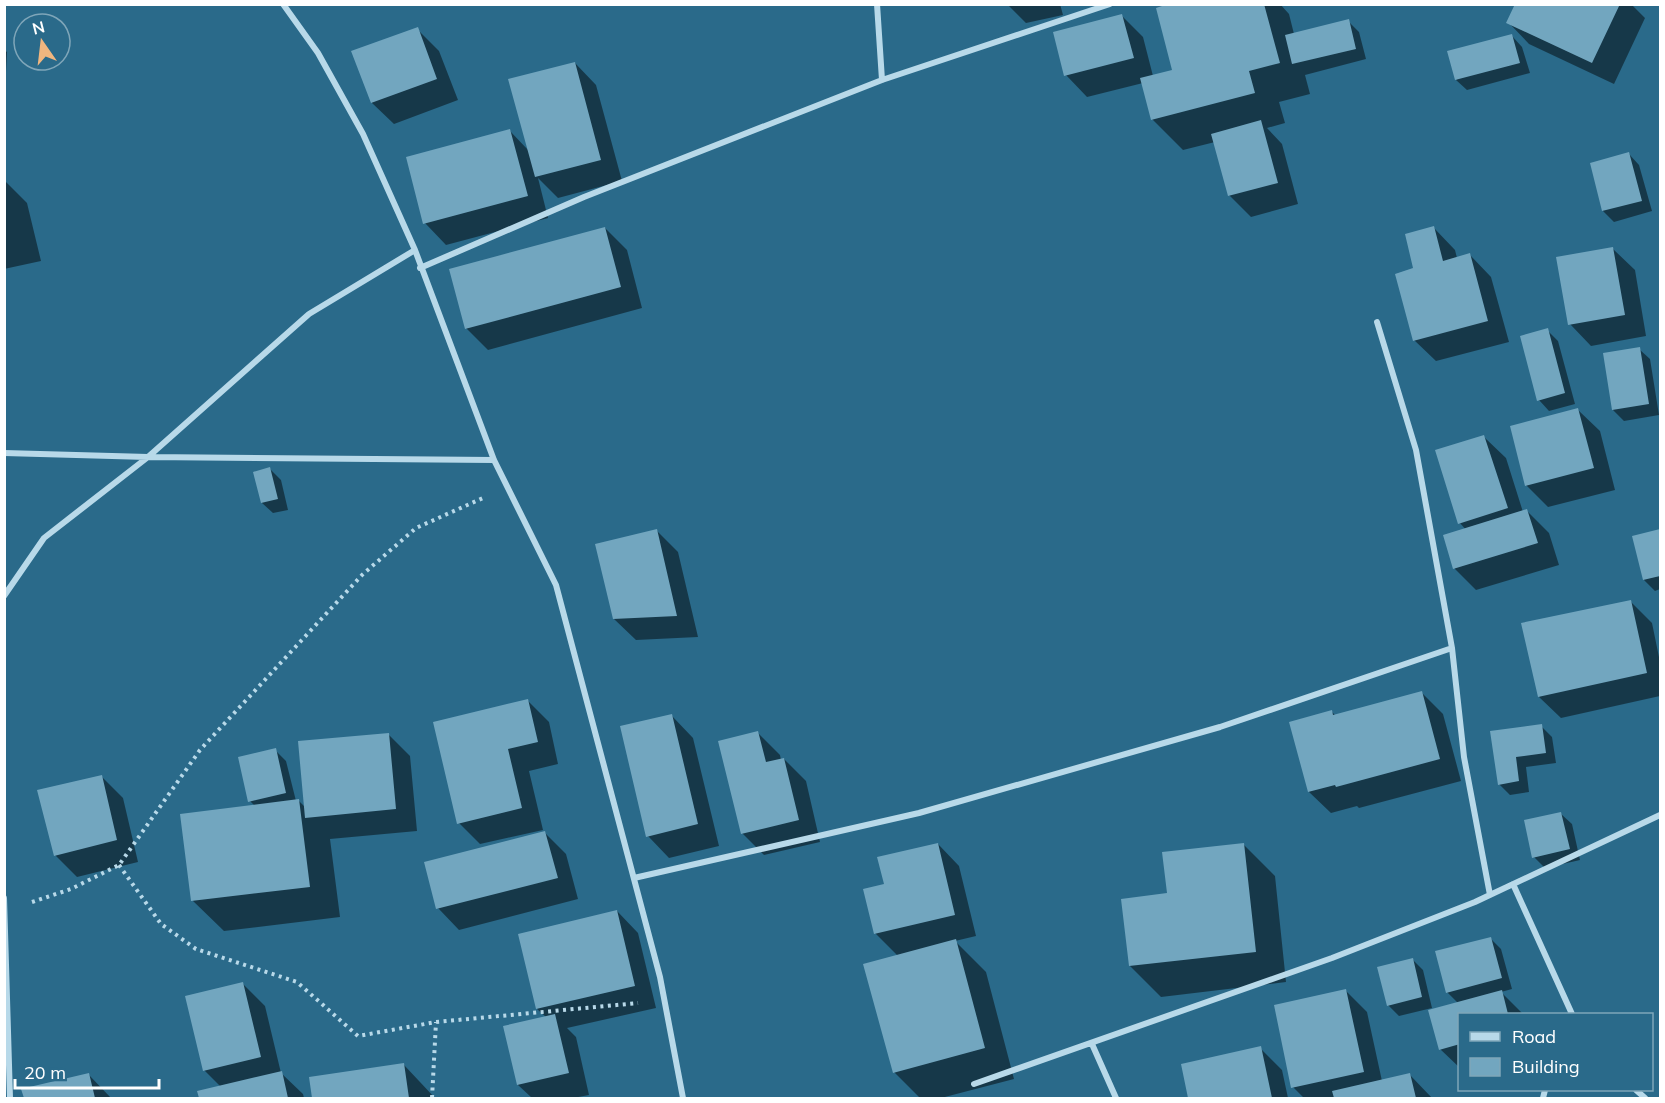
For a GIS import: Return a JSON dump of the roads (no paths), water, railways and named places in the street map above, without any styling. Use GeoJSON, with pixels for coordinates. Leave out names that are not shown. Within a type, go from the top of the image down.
{"type":"FeatureCollection","features":[{"type":"Feature","properties":{"kind":"street"},"geometry":{"type":"LineString","coordinates":[[283,4],[318,53],[363,134],[415,250],[494,460],[556,585],[665,1001],[683,1098]]}},
{"type":"Feature","properties":{"kind":"street"},"geometry":{"type":"LineString","coordinates":[[877,4],[882,80]]}},
{"type":"Feature","properties":{"kind":"street"},"geometry":{"type":"LineString","coordinates":[[420,268],[584,197],[882,80],[1110,4]]}},
{"type":"Feature","properties":{"kind":"street"},"geometry":{"type":"LineString","coordinates":[[4,596],[44,538],[148,457],[309,314],[415,250]]}},
{"type":"Feature","properties":{"kind":"street"},"geometry":{"type":"LineString","coordinates":[[1377,322],[1416,450],[1452,648],[1464,757],[1490,895]]}},
{"type":"Feature","properties":{"kind":"street"},"geometry":{"type":"LineString","coordinates":[[4,453],[148,457],[494,460]]}},
{"type":"Feature","properties":{"kind":"street"},"geometry":{"type":"LineString","coordinates":[[634,878],[930,810],[1220,727],[1452,648]]}},
{"type":"Feature","properties":{"kind":"street"},"geometry":{"type":"LineString","coordinates":[[974,1084],[1332,958],[1513,885],[1660,815]]}},
{"type":"Feature","properties":{"kind":"street"},"geometry":{"type":"LineString","coordinates":[[1513,885],[1572,1013]]}},
{"type":"Feature","properties":{"kind":"street"},"geometry":{"type":"LineString","coordinates":[[4,898],[10,1098]]}},
{"type":"Feature","properties":{"kind":"street"},"geometry":{"type":"LineString","coordinates":[[1092,1044],[1116,1098]]}}]}
